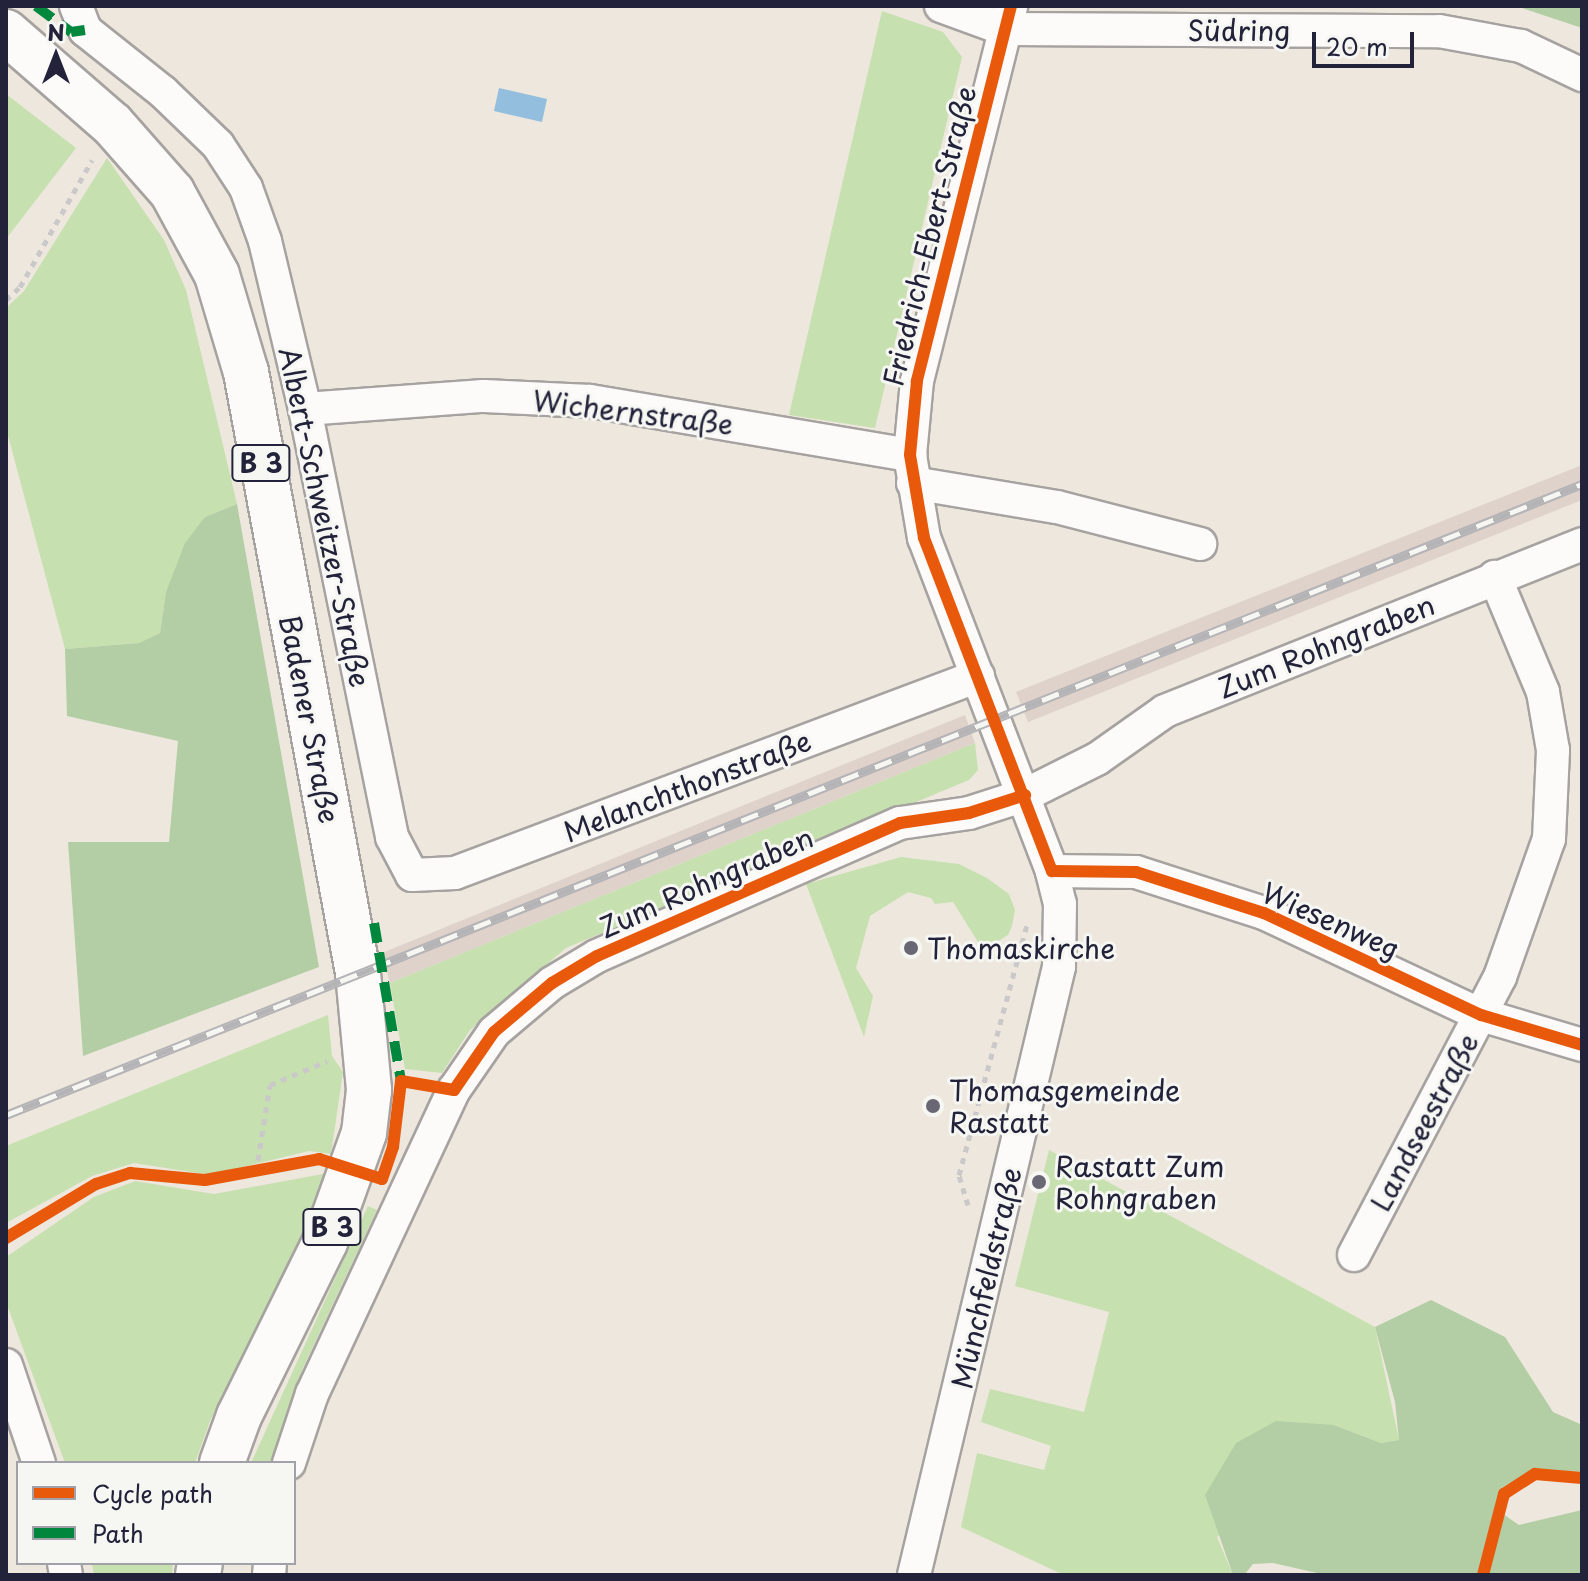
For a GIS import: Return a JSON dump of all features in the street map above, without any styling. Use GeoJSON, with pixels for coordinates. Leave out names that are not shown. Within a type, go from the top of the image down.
{"type":"FeatureCollection","features":[{"type":"Feature","properties":{"kind":"main road","name":"Badener Straße"},"geometry":{"type":"LineString","coordinates":[[6,32],[112,124],[172,192],[217,275],[246,372],[358,973],[369,1090],[353,1170],[223,1461]]}},
{"type":"Feature","properties":{"kind":"street","name":"Albert-Schweitzer-Straße"},"geometry":{"type":"LineString","coordinates":[[76,6],[85,30],[163,92],[218,145],[246,188],[265,241],[305,409],[392,837],[401,859]]}},
{"type":"Feature","properties":{"kind":"street","name":"Südring"},"geometry":{"type":"LineString","coordinates":[[941,6],[1008,18],[1439,31],[1521,46],[1582,75]]}},
{"type":"Feature","properties":{"kind":"street","name":"Friedrich-Ebert-Straße"},"geometry":{"type":"LineString","coordinates":[[1008,18],[917,381],[912,469],[924,538],[1025,795]]}},
{"type":"Feature","properties":{"kind":"street","name":"Wichernstraße"},"geometry":{"type":"LineString","coordinates":[[305,409],[484,396],[590,401],[912,469]]}},
{"type":"Feature","properties":{"kind":"street"},"geometry":{"type":"LineString","coordinates":[[912,469],[1200,544]]}},
{"type":"Feature","properties":{"kind":"street","name":"Zum Rohngraben"},"geometry":{"type":"LineString","coordinates":[[290,1461],[312,1394],[454,1090],[494,1032],[552,983],[597,956],[900,823],[969,813],[1025,795],[1097,759],[1165,711],[1582,544]]}},
{"type":"Feature","properties":{"kind":"street","name":"Landseestraße"},"geometry":{"type":"LineString","coordinates":[[1354,1255],[1500,977],[1549,839],[1553,750],[1543,692],[1495,577]]}},
{"type":"Feature","properties":{"kind":"street","name":"Melanchthonstraße"},"geometry":{"type":"LineString","coordinates":[[401,859],[412,875],[455,873],[978,676]]}},
{"type":"Feature","properties":{"kind":"street","name":"Münchfeldstraße"},"geometry":{"type":"LineString","coordinates":[[914,1575],[1052,1004],[1060,923],[1052,871],[1025,795]]}},
{"type":"Feature","properties":{"kind":"street","name":"Wiesenweg"},"geometry":{"type":"LineString","coordinates":[[1052,871],[1136,872],[1264,913],[1481,1015],[1582,1045]]}},
{"type":"Feature","properties":{"kind":"street"},"geometry":{"type":"LineString","coordinates":[[6,1365],[38,1461]]}},
{"type":"Feature","properties":{"kind":"path"},"geometry":{"type":"LineString","coordinates":[[6,300],[20,287],[112,124]]}},
{"type":"Feature","properties":{"kind":"path"},"geometry":{"type":"LineString","coordinates":[[1000,1224],[972,1216],[959,1175],[1023,924],[1060,923]]}},
{"type":"Feature","properties":{"kind":"path"},"geometry":{"type":"LineString","coordinates":[[256,1172],[270,1085],[365,1043]]}},
{"type":"Feature","properties":{"kind":"shaded area"},"geometry":{"type":"Polygon","coordinates":[[[1582,465],[1582,500],[1028,722],[1016,692],[1582,465]]]}},
{"type":"Feature","properties":{"kind":"shaded area"},"geometry":{"type":"Polygon","coordinates":[[[965,715],[975,743],[390,983],[382,953],[965,715]]]}},
{"type":"Feature","properties":{"kind":"green space"},"geometry":{"type":"Polygon","coordinates":[[[1516,6],[1582,6],[1582,28],[1516,6]]]}},
{"type":"Feature","properties":{"kind":"green space"},"geometry":{"type":"Polygon","coordinates":[[[882,11],[943,32],[962,57],[875,428],[789,415],[882,11]]]}},
{"type":"Feature","properties":{"kind":"green space"},"geometry":{"type":"Polygon","coordinates":[[[6,94],[76,148],[6,239],[6,94]]]}},
{"type":"Feature","properties":{"kind":"green space"},"geometry":{"type":"Polygon","coordinates":[[[107,158],[164,240],[186,290],[237,504],[205,517],[166,592],[160,633],[139,643],[65,649],[6,428],[6,308],[24,291],[107,158]]]}},
{"type":"Feature","properties":{"kind":"green space"},"geometry":{"type":"Polygon","coordinates":[[[237,504],[319,967],[83,1056],[68,842],[169,842],[178,741],[67,716],[65,649],[139,643],[160,633],[166,592],[185,543],[205,517],[237,504]]]}},
{"type":"Feature","properties":{"kind":"green space"},"geometry":{"type":"Polygon","coordinates":[[[975,743],[978,770],[969,780],[566,948],[470,1030],[442,1073],[405,1069],[390,983],[975,743]]]}},
{"type":"Feature","properties":{"kind":"green space"},"geometry":{"type":"Polygon","coordinates":[[[901,857],[959,864],[987,878],[1009,894],[1015,910],[1012,926],[1008,935],[983,950],[953,902],[935,904],[931,898],[908,892],[870,916],[856,968],[873,996],[864,1037],[806,884],[901,857]]]}},
{"type":"Feature","properties":{"kind":"green space"},"geometry":{"type":"Polygon","coordinates":[[[328,1015],[332,1056],[343,1072],[331,1154],[309,1151],[210,1175],[134,1163],[92,1176],[6,1223],[6,1146],[328,1015]]]}},
{"type":"Feature","properties":{"kind":"green space"},"geometry":{"type":"Polygon","coordinates":[[[1049,1150],[1375,1327],[1399,1440],[1381,1443],[1334,1425],[1217,1537],[1233,1575],[1064,1575],[961,1527],[977,1453],[1044,1470],[1051,1446],[981,1422],[990,1389],[1084,1412],[1109,1312],[1015,1286],[1049,1150]]]}},
{"type":"Feature","properties":{"kind":"green space"},"geometry":{"type":"Polygon","coordinates":[[[328,1173],[300,1244],[210,1421],[196,1461],[64,1461],[6,1302],[6,1257],[94,1197],[135,1181],[214,1194],[328,1173]]]}},
{"type":"Feature","properties":{"kind":"green space"},"geometry":{"type":"Polygon","coordinates":[[[368,1206],[377,1210],[303,1368],[272,1461],[252,1461],[368,1206]]]}},
{"type":"Feature","properties":{"kind":"green space"},"geometry":{"type":"Polygon","coordinates":[[[1431,1300],[1505,1337],[1553,1412],[1580,1424],[1582,1472],[1533,1469],[1500,1492],[1503,1514],[1519,1525],[1582,1510],[1582,1575],[1326,1575],[1273,1563],[1253,1564],[1244,1575],[1233,1575],[1205,1495],[1236,1443],[1276,1421],[1334,1425],[1381,1443],[1399,1440],[1395,1402],[1375,1327],[1431,1300]]]}},
{"type":"Feature","properties":{"kind":"green space"},"geometry":{"type":"Polygon","coordinates":[[[92,1565],[173,1565],[172,1575],[94,1575],[92,1565]]]}},
{"type":"Feature","properties":{"kind":"water"},"geometry":{"type":"Polygon","coordinates":[[[499,88],[547,99],[542,122],[494,111],[499,88]]]}},
{"type":"Feature","properties":{"kind":"railway"},"geometry":{"type":"LineString","coordinates":[[6,1115],[1582,484]]}},
{"type":"Feature","properties":{"kind":"marked path"},"geometry":{"type":"LineString","coordinates":[[36,6],[71,32],[85,30]]}},
{"type":"Feature","properties":{"kind":"marked path"},"geometry":{"type":"LineString","coordinates":[[374,923],[401,1081]]}},
{"type":"Feature","properties":{"kind":"cycle path"},"geometry":{"type":"LineString","coordinates":[[1011,6],[917,381],[910,455],[924,538],[1052,871],[1136,872],[1264,913],[1481,1015],[1582,1045]]}},
{"type":"Feature","properties":{"kind":"cycle path"},"geometry":{"type":"LineString","coordinates":[[6,1238],[96,1184],[130,1173],[205,1180],[319,1159],[382,1179],[393,1147],[401,1081],[454,1090],[494,1032],[552,983],[597,956],[900,823],[969,813],[1025,795]]}},
{"type":"Feature","properties":{"kind":"cycle path"},"geometry":{"type":"LineString","coordinates":[[1483,1575],[1504,1494],[1535,1474],[1582,1478]]}},
{"type":"Feature","properties":{"kind":"place","name":"Thomaskirche"},"geometry":{"type":"Point","coordinates":[911,948]}},
{"type":"Feature","properties":{"kind":"place","name":"Thomasgemeinde Rastatt"},"geometry":{"type":"Point","coordinates":[933,1106]}},
{"type":"Feature","properties":{"kind":"place","name":"Rastatt Zum Rohngraben"},"geometry":{"type":"Point","coordinates":[1039,1182]}}]}
